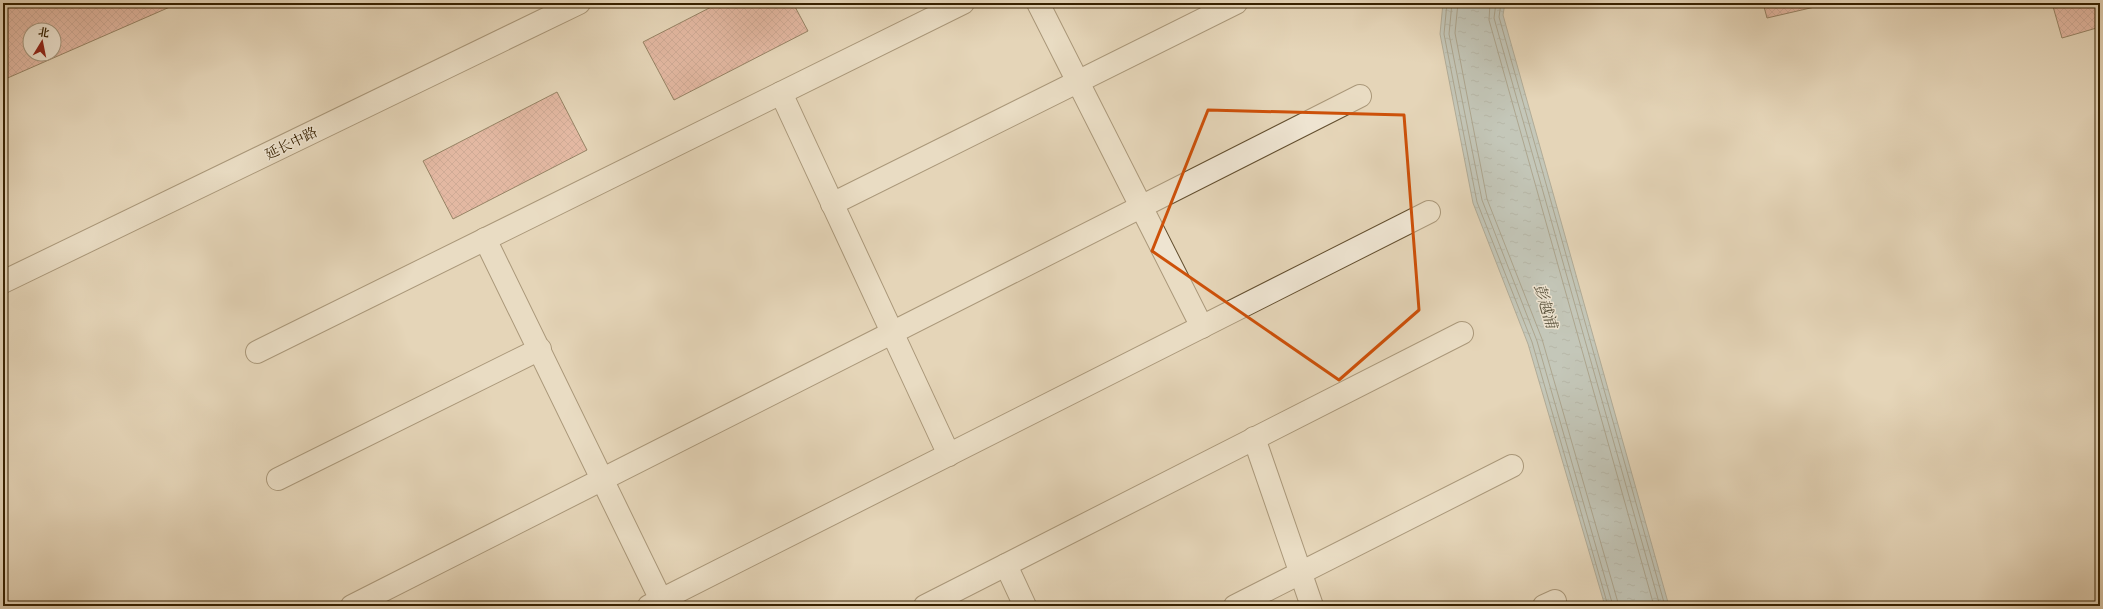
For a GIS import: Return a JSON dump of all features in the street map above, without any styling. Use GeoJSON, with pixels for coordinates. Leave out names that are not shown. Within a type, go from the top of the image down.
{"type":"FeatureCollection","features":[{"type":"Feature","properties":{"kind":"street","name":"延长中路"},"geometry":{"type":"LineString","coordinates":[[3,282],[579,3]]}},
{"type":"Feature","properties":{"kind":"street"},"geometry":{"type":"LineString","coordinates":[[257,352],[963,3]]}},
{"type":"Feature","properties":{"kind":"street"},"geometry":{"type":"LineString","coordinates":[[1038,3],[1202,327]]}},
{"type":"Feature","properties":{"kind":"street"},"geometry":{"type":"LineString","coordinates":[[832,204],[1236,3]]}},
{"type":"Feature","properties":{"kind":"street"},"geometry":{"type":"LineString","coordinates":[[781,93],[949,455]]}},
{"type":"Feature","properties":{"kind":"street"},"geometry":{"type":"LineString","coordinates":[[352,606],[1360,96]]}},
{"type":"Feature","properties":{"kind":"street"},"geometry":{"type":"LineString","coordinates":[[485,239],[540,349],[602,479],[655,603],[1429,212]]}},
{"type":"Feature","properties":{"kind":"street"},"geometry":{"type":"LineString","coordinates":[[925,606],[1462,333]]}},
{"type":"Feature","properties":{"kind":"street"},"geometry":{"type":"LineString","coordinates":[[278,479],[540,349]]}},
{"type":"Feature","properties":{"kind":"street"},"geometry":{"type":"LineString","coordinates":[[1254,438],[1312,606]]}},
{"type":"Feature","properties":{"kind":"street"},"geometry":{"type":"LineString","coordinates":[[1235,606],[1512,466]]}},
{"type":"Feature","properties":{"kind":"street"},"geometry":{"type":"LineString","coordinates":[[1006,565],[1026,606]]}},
{"type":"Feature","properties":{"kind":"highlighted area"},"geometry":{"type":"Polygon","coordinates":[[[1208,110],[1404,115],[1419,310],[1339,380],[1152,251],[1208,110]]]}},
{"type":"Feature","properties":{"kind":"water","name":"彭越浦"},"geometry":{"type":"Polygon","coordinates":[[[1443,3],[1505,3],[1503,15],[1669,606],[1605,606],[1528,344],[1473,203],[1440,34],[1443,3]]]}},
{"type":"Feature","properties":{"kind":"building"},"geometry":{"type":"Polygon","coordinates":[[[3,3],[179,3],[62,54],[62,22],[22,22],[22,62],[44,62],[3,80],[3,3]]]}},
{"type":"Feature","properties":{"kind":"building"},"geometry":{"type":"Polygon","coordinates":[[[719,3],[793,3],[808,31],[674,100],[643,42],[719,3]]]}},
{"type":"Feature","properties":{"kind":"building"},"geometry":{"type":"Polygon","coordinates":[[[1763,3],[1832,3],[1767,18],[1763,3]]]}},
{"type":"Feature","properties":{"kind":"building"},"geometry":{"type":"Polygon","coordinates":[[[2052,3],[2100,3],[2100,27],[2062,38],[2052,3]]]}},
{"type":"Feature","properties":{"kind":"building"},"geometry":{"type":"Polygon","coordinates":[[[557,92],[587,150],[453,219],[423,161],[557,92]]]}}]}
